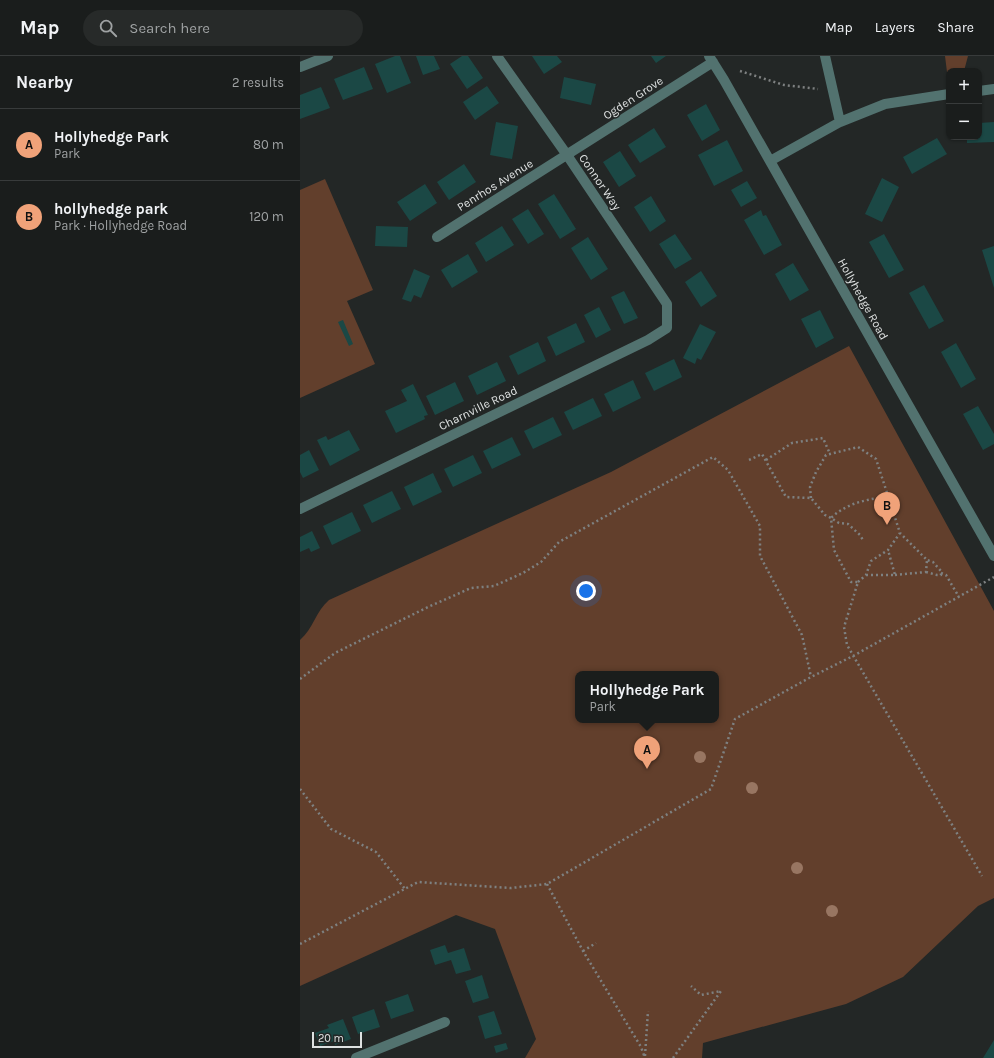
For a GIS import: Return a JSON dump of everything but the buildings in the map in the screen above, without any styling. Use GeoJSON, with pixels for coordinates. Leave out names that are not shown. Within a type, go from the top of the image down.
{"type":"FeatureCollection","features":[{"type":"Feature","properties":{"kind":"street"},"geometry":{"type":"LineString","coordinates":[[300,67],[328,56]]}},
{"type":"Feature","properties":{"kind":"street","name":"Connor Way"},"geometry":{"type":"LineString","coordinates":[[498,56],[567,155],[667,304],[667,328]]}},
{"type":"Feature","properties":{"kind":"street"},"geometry":{"type":"LineString","coordinates":[[825,56],[840,122]]}},
{"type":"Feature","properties":{"kind":"street","name":"Ogden Grove"},"geometry":{"type":"LineString","coordinates":[[567,155],[711,59]]}},
{"type":"Feature","properties":{"kind":"street","name":"Hollyhedge Road"},"geometry":{"type":"LineString","coordinates":[[711,59],[994,556]]}},
{"type":"Feature","properties":{"kind":"street"},"geometry":{"type":"LineString","coordinates":[[982,91],[994,89]]}},
{"type":"Feature","properties":{"kind":"street"},"geometry":{"type":"LineString","coordinates":[[770,161],[840,122],[885,104],[946,94]]}},
{"type":"Feature","properties":{"kind":"street","name":"Penrhos Avenue"},"geometry":{"type":"LineString","coordinates":[[437,237],[567,155]]}},
{"type":"Feature","properties":{"kind":"street","name":"Charnville Road"},"geometry":{"type":"LineString","coordinates":[[300,509],[648,340],[667,328]]}},
{"type":"Feature","properties":{"kind":"street"},"geometry":{"type":"LineString","coordinates":[[356,1058],[445,1022]]}},
{"type":"Feature","properties":{"kind":"path"},"geometry":{"type":"LineString","coordinates":[[740,71],[784,86],[818,89]]}},
{"type":"Feature","properties":{"kind":"path"},"geometry":{"type":"LineString","coordinates":[[766,460],[792,443],[823,438],[830,454]]}},
{"type":"Feature","properties":{"kind":"path"},"geometry":{"type":"LineString","coordinates":[[863,540],[860,535],[848,524],[839,523],[825,515],[811,498],[810,487],[816,472],[826,455],[858,447],[876,460],[900,533],[926,560],[942,571],[941,573],[946,576],[959,597]]}},
{"type":"Feature","properties":{"kind":"path"},"geometry":{"type":"LineString","coordinates":[[749,460],[762,454],[786,497],[811,498]]}},
{"type":"Feature","properties":{"kind":"path"},"geometry":{"type":"LineString","coordinates":[[300,679],[335,653],[428,606],[471,588],[494,586],[523,573],[542,562],[559,542],[713,458],[728,470],[760,526],[760,556],[802,635],[811,677]]}},
{"type":"Feature","properties":{"kind":"path"},"geometry":{"type":"LineString","coordinates":[[831,518],[853,503],[888,496]]}},
{"type":"Feature","properties":{"kind":"path"},"geometry":{"type":"LineString","coordinates":[[831,518],[834,550],[851,582],[858,582]]}},
{"type":"Feature","properties":{"kind":"path"},"geometry":{"type":"LineString","coordinates":[[900,533],[888,550],[871,561],[866,575],[858,582],[844,627],[847,645],[852,656],[982,876]]}},
{"type":"Feature","properties":{"kind":"path"},"geometry":{"type":"LineString","coordinates":[[888,550],[895,575]]}},
{"type":"Feature","properties":{"kind":"path"},"geometry":{"type":"LineString","coordinates":[[926,560],[926,572]]}},
{"type":"Feature","properties":{"kind":"path"},"geometry":{"type":"LineString","coordinates":[[866,575],[895,575],[926,572],[937,576],[941,575],[941,573]]}},
{"type":"Feature","properties":{"kind":"path"},"geometry":{"type":"LineString","coordinates":[[300,944],[418,882],[511,888],[548,884],[711,789],[735,719],[994,577]]}},
{"type":"Feature","properties":{"kind":"path"},"geometry":{"type":"LineString","coordinates":[[300,788],[332,828],[376,852],[405,889]]}},
{"type":"Feature","properties":{"kind":"path"},"geometry":{"type":"LineString","coordinates":[[548,884],[583,951],[641,1047],[645,1057]]}},
{"type":"Feature","properties":{"kind":"path"},"geometry":{"type":"LineString","coordinates":[[583,951],[596,944]]}},
{"type":"Feature","properties":{"kind":"path"},"geometry":{"type":"LineString","coordinates":[[673,1058],[721,991],[701,995],[691,986]]}},
{"type":"Feature","properties":{"kind":"path"},"geometry":{"type":"LineString","coordinates":[[645,1057],[648,1011]]}},
{"type":"Feature","properties":{"kind":"shaded area"},"geometry":{"type":"Polygon","coordinates":[[[945,56],[968,56],[965,68],[946,68],[945,56]]]}},
{"type":"Feature","properties":{"kind":"shaded area"},"geometry":{"type":"Polygon","coordinates":[[[325,179],[373,290],[347,301],[375,364],[300,398],[300,190],[325,179]]]}},
{"type":"Feature","properties":{"kind":"shaded area"},"geometry":{"type":"Polygon","coordinates":[[[849,346],[994,611],[994,898],[978,906],[903,977],[846,1004],[703,1043],[702,1058],[525,1058],[536,1039],[495,929],[456,915],[300,986],[300,640],[329,600],[611,472],[849,346]]]}},
{"type":"Feature","properties":{"kind":"place","name":"hollyhedge park"},"geometry":{"type":"Point","coordinates":[887,525]}},
{"type":"Feature","properties":{"kind":"place","name":"Hollyhedge Park"},"geometry":{"type":"Point","coordinates":[647,769]}}]}
